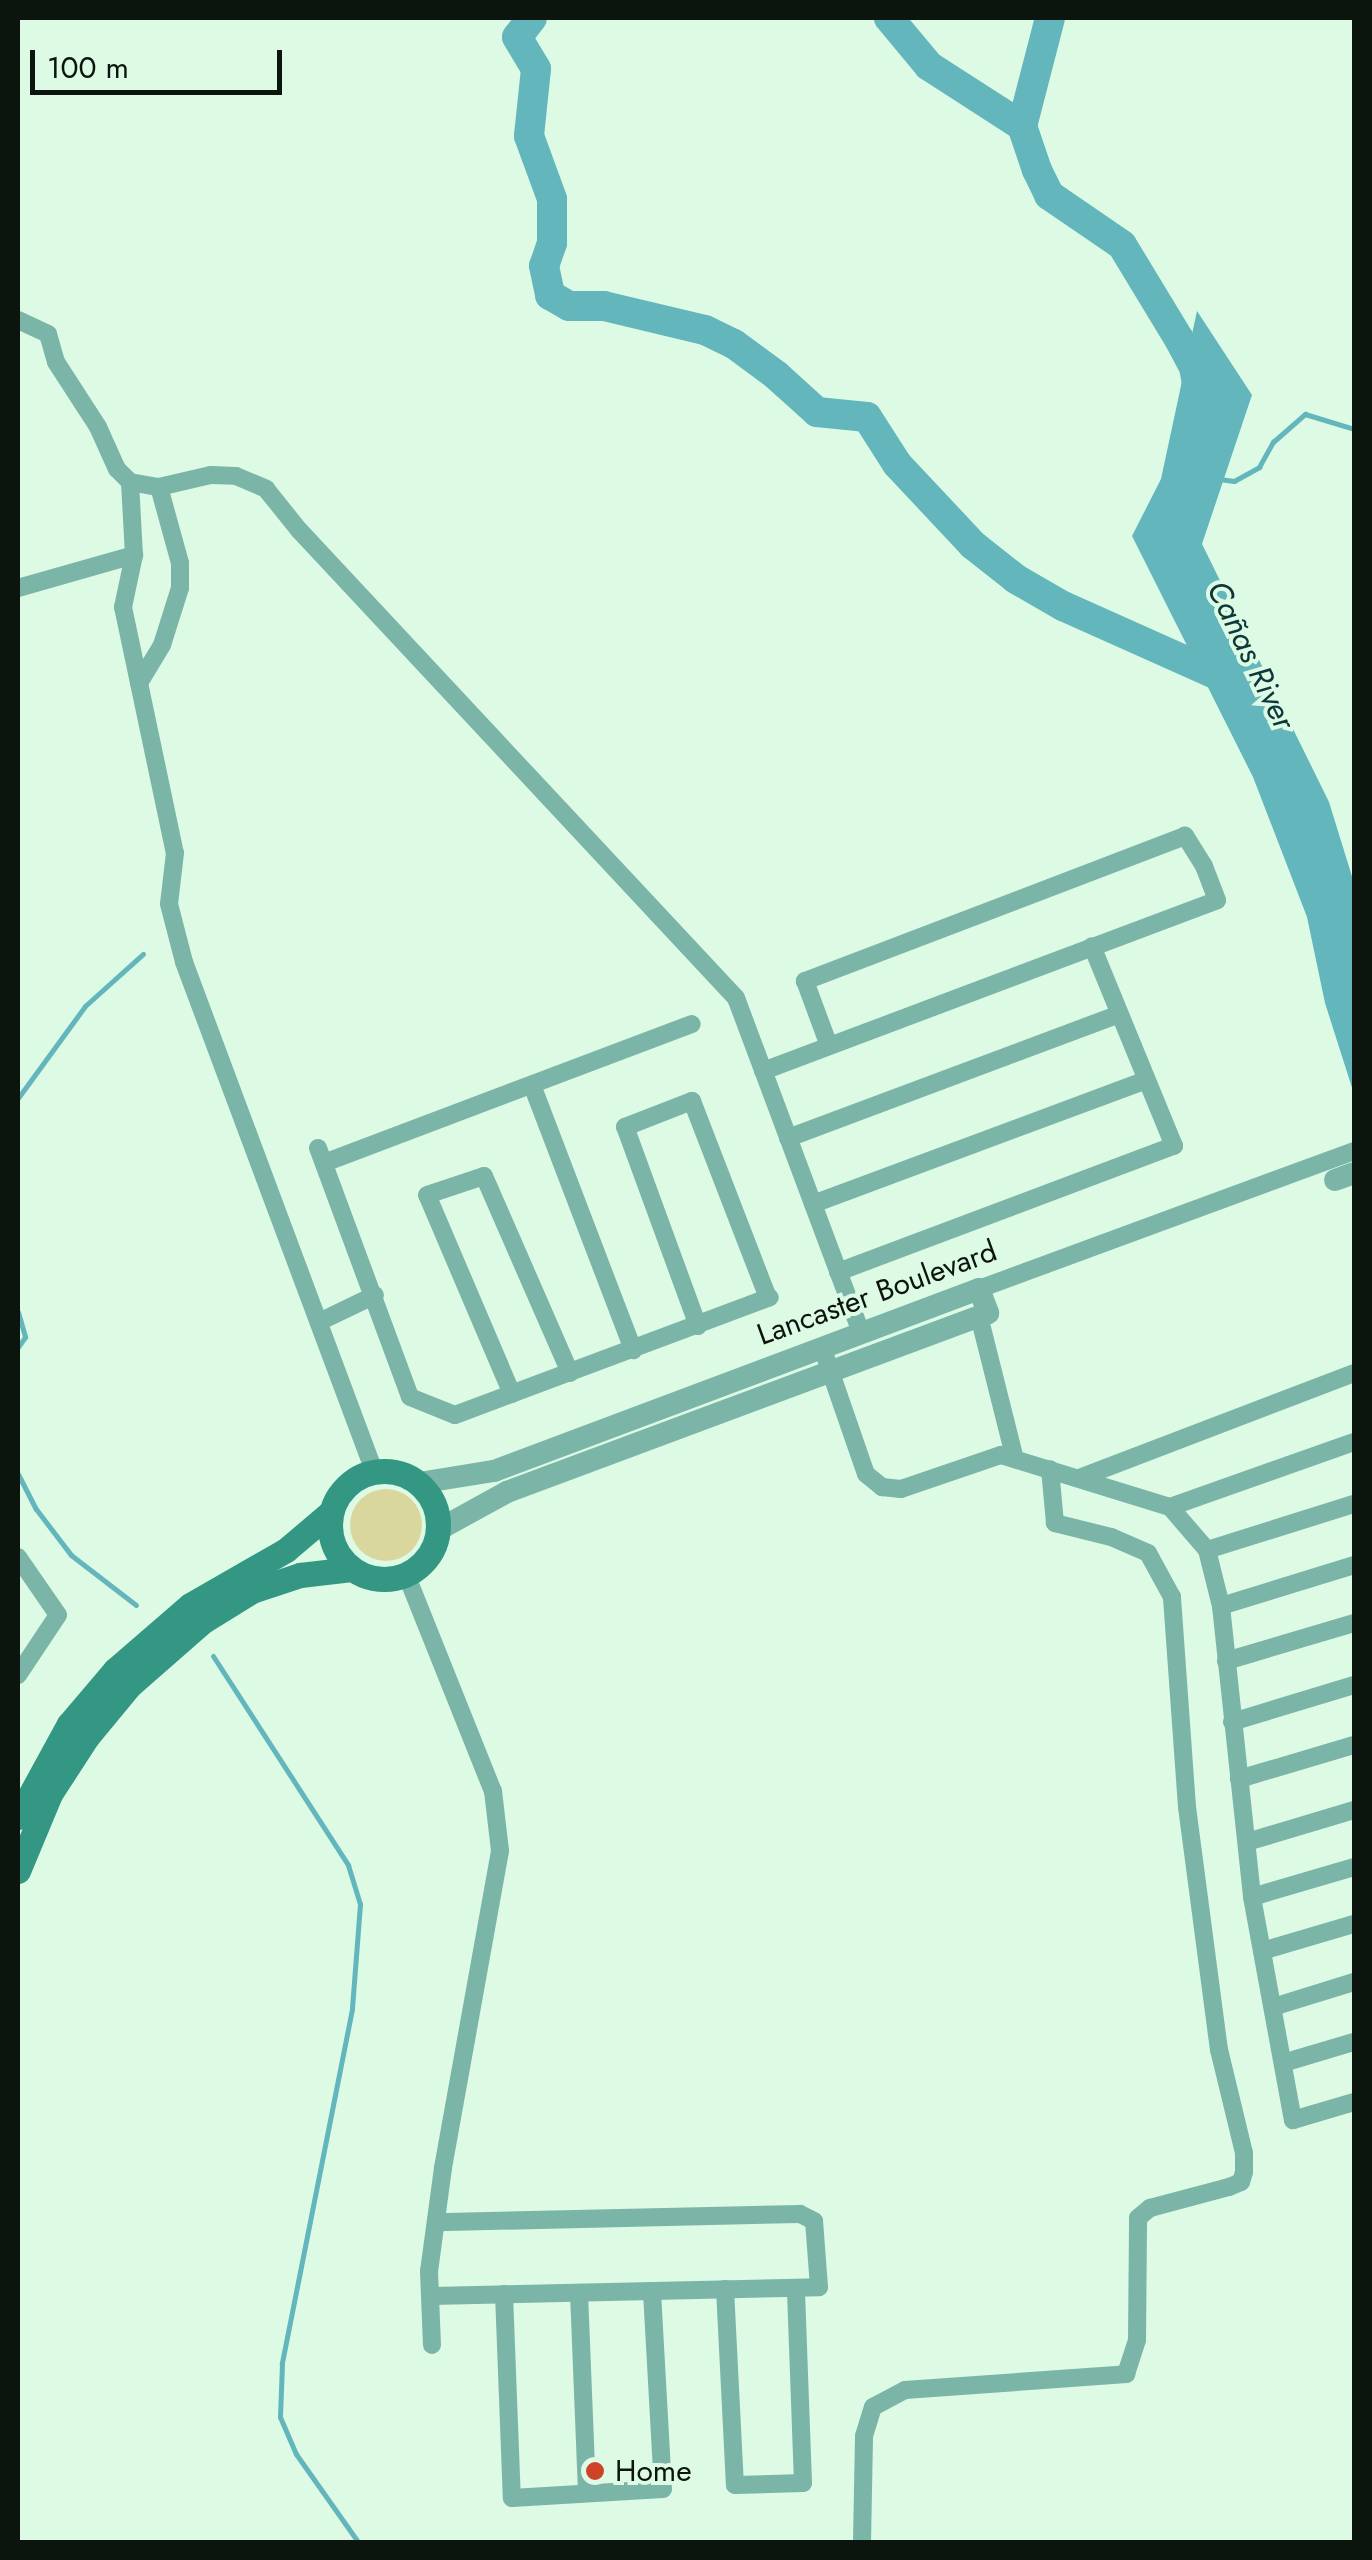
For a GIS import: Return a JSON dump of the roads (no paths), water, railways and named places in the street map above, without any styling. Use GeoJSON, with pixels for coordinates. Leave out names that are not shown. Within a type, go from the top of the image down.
{"type":"FeatureCollection","features":[{"type":"Feature","properties":{"kind":"main road"},"geometry":{"type":"LineString","coordinates":[[18,1817],[69,1724],[115,1670],[190,1605],[286,1550],[330,1512],[346,1486],[374,1471],[402,1473],[419,1483],[432,1500],[438,1530],[427,1558],[406,1574],[381,1579],[352,1569],[300,1575],[252,1591],[202,1622],[130,1685],[87,1737],[23,1838],[18,1871]]}},
{"type":"Feature","properties":{"kind":"main road"},"geometry":{"type":"LineString","coordinates":[[330,1512],[332,1544],[352,1569]]}},
{"type":"Feature","properties":{"kind":"street"},"geometry":{"type":"LineString","coordinates":[[18,320],[48,334],[56,362],[98,426],[116,468],[130,482],[158,487],[211,476],[236,476],[266,489],[299,530],[496,736],[736,998],[861,1333]]}},
{"type":"Feature","properties":{"kind":"street"},"geometry":{"type":"LineString","coordinates":[[130,482],[134,556],[123,607],[174,854],[168,904],[184,962],[374,1471]]}},
{"type":"Feature","properties":{"kind":"street"},"geometry":{"type":"LineString","coordinates":[[139,682],[162,645],[180,588],[180,564],[158,487]]}},
{"type":"Feature","properties":{"kind":"street"},"geometry":{"type":"LineString","coordinates":[[18,588],[134,556]]}},
{"type":"Feature","properties":{"kind":"street"},"geometry":{"type":"LineString","coordinates":[[763,1071],[1218,900],[1185,836],[805,981],[829,1046]]}},
{"type":"Feature","properties":{"kind":"street"},"geometry":{"type":"LineString","coordinates":[[838,1272],[1174,1146],[1092,946]]}},
{"type":"Feature","properties":{"kind":"street"},"geometry":{"type":"LineString","coordinates":[[788,1138],[1120,1014]]}},
{"type":"Feature","properties":{"kind":"street"},"geometry":{"type":"LineString","coordinates":[[692,1024],[532,1084],[321,1155],[410,1397],[455,1415],[698,1326],[769,1297],[692,1101],[625,1127],[698,1326]]}},
{"type":"Feature","properties":{"kind":"street"},"geometry":{"type":"LineString","coordinates":[[812,1204],[1146,1080]]}},
{"type":"Feature","properties":{"kind":"street"},"geometry":{"type":"LineString","coordinates":[[532,1084],[633,1350]]}},
{"type":"Feature","properties":{"kind":"street","name":"Lancaster Boulevard"},"geometry":{"type":"LineString","coordinates":[[419,1483],[494,1470],[979,1289],[1339,1171],[1354,1150]]}},
{"type":"Feature","properties":{"kind":"street"},"geometry":{"type":"LineString","coordinates":[[512,1394],[427,1196],[484,1176],[570,1373]]}},
{"type":"Feature","properties":{"kind":"street"},"geometry":{"type":"LineString","coordinates":[[979,1289],[1016,1460]]}},
{"type":"Feature","properties":{"kind":"street"},"geometry":{"type":"LineString","coordinates":[[319,1322],[375,1296]]}},
{"type":"Feature","properties":{"kind":"street","name":"Lancaster Boulevard"},"geometry":{"type":"LineString","coordinates":[[438,1530],[508,1492],[984,1314]]}},
{"type":"Feature","properties":{"kind":"street"},"geometry":{"type":"LineString","coordinates":[[822,1347],[866,1474],[882,1486],[901,1489],[1001,1455],[1170,1507],[1206,1550],[1221,1606],[1252,1898],[1293,2120],[1354,2102]]}},
{"type":"Feature","properties":{"kind":"street"},"geometry":{"type":"LineString","coordinates":[[1082,1478],[1354,1374]]}},
{"type":"Feature","properties":{"kind":"street"},"geometry":{"type":"LineString","coordinates":[[1170,1507],[1354,1442]]}},
{"type":"Feature","properties":{"kind":"street"},"geometry":{"type":"LineString","coordinates":[[862,2542],[864,2436],[873,2407],[905,2390],[1126,2374],[1137,2340],[1138,2218],[1150,2208],[1230,2187],[1241,2182],[1244,2172],[1244,2153],[1219,2050],[1187,1807],[1172,1597],[1148,1553],[1111,1537],[1055,1523],[1050,1469]]}},
{"type":"Feature","properties":{"kind":"street"},"geometry":{"type":"LineString","coordinates":[[1206,1550],[1354,1504]]}},
{"type":"Feature","properties":{"kind":"street"},"geometry":{"type":"LineString","coordinates":[[18,1557],[58,1616],[18,1675]]}},
{"type":"Feature","properties":{"kind":"street"},"geometry":{"type":"LineString","coordinates":[[1221,1606],[1354,1565]]}},
{"type":"Feature","properties":{"kind":"street"},"geometry":{"type":"LineString","coordinates":[[406,1574],[493,1790],[500,1851],[429,2271],[432,2345]]}},
{"type":"Feature","properties":{"kind":"street"},"geometry":{"type":"LineString","coordinates":[[1226,1661],[1354,1623]]}},
{"type":"Feature","properties":{"kind":"street"},"geometry":{"type":"LineString","coordinates":[[1232,1722],[1354,1685]]}},
{"type":"Feature","properties":{"kind":"street"},"geometry":{"type":"LineString","coordinates":[[1239,1779],[1354,1744]]}},
{"type":"Feature","properties":{"kind":"street"},"geometry":{"type":"LineString","coordinates":[[1247,1842],[1354,1810]]}},
{"type":"Feature","properties":{"kind":"street"},"geometry":{"type":"LineString","coordinates":[[1252,1898],[1354,1867]]}},
{"type":"Feature","properties":{"kind":"street"},"geometry":{"type":"LineString","coordinates":[[1262,1951],[1354,1924]]}},
{"type":"Feature","properties":{"kind":"street"},"geometry":{"type":"LineString","coordinates":[[1273,2007],[1354,1982]]}},
{"type":"Feature","properties":{"kind":"street"},"geometry":{"type":"LineString","coordinates":[[1283,2063],[1354,2042]]}},
{"type":"Feature","properties":{"kind":"street"},"geometry":{"type":"LineString","coordinates":[[431,2296],[819,2287],[814,2220],[800,2214],[436,2222]]}},
{"type":"Feature","properties":{"kind":"street"},"geometry":{"type":"LineString","coordinates":[[725,2290],[735,2486],[804,2484],[796,2288]]}},
{"type":"Feature","properties":{"kind":"street"},"geometry":{"type":"LineString","coordinates":[[504,2294],[512,2498],[662,2488],[652,2291]]}},
{"type":"Feature","properties":{"kind":"street"},"geometry":{"type":"LineString","coordinates":[[579,2293],[587,2493]]}},
{"type":"Feature","properties":{"kind":"water"},"geometry":{"type":"Polygon","coordinates":[[[1197,311],[1252,395],[1202,544],[1329,802],[1354,883],[1354,1094],[1325,1003],[1307,917],[1253,777],[1132,536],[1161,479],[1197,311]]]}},
{"type":"Feature","properties":{"kind":"waterway"},"geometry":{"type":"LineString","coordinates":[[532,18],[517,37],[536,69],[529,136],[552,199],[552,243],[544,266],[550,295],[569,306],[604,306],[705,330],[734,344],[817,412],[867,417],[897,464],[973,545],[1016,579],[1063,606],[1222,677]]}},
{"type":"Feature","properties":{"kind":"waterway"},"geometry":{"type":"LineString","coordinates":[[889,18],[929,66],[1022,126]]}},
{"type":"Feature","properties":{"kind":"waterway","name":"Cañas River"},"geometry":{"type":"LineString","coordinates":[[1050,18],[1022,126],[1037,170],[1049,195],[1122,245],[1194,367],[1199,394]]}},
{"type":"Feature","properties":{"kind":"waterway"},"geometry":{"type":"LineString","coordinates":[[1219,479],[1234,481],[1259,467],[1273,442],[1305,414],[1354,429]]}},
{"type":"Feature","properties":{"kind":"waterway"},"geometry":{"type":"LineString","coordinates":[[18,1098],[85,1006],[143,954]]}},
{"type":"Feature","properties":{"kind":"waterway"},"geometry":{"type":"LineString","coordinates":[[18,1312],[25,1337],[18,1347]]}},
{"type":"Feature","properties":{"kind":"waterway"},"geometry":{"type":"LineString","coordinates":[[18,1474],[36,1509],[71,1555],[136,1605]]}},
{"type":"Feature","properties":{"kind":"waterway"},"geometry":{"type":"LineString","coordinates":[[213,1656],[348,1865],[360,1904],[352,2009],[282,2364],[280,2417],[296,2454],[358,2542]]}},
{"type":"Feature","properties":{"kind":"place","name":"Home"},"geometry":{"type":"Point","coordinates":[595,2471]}}]}
